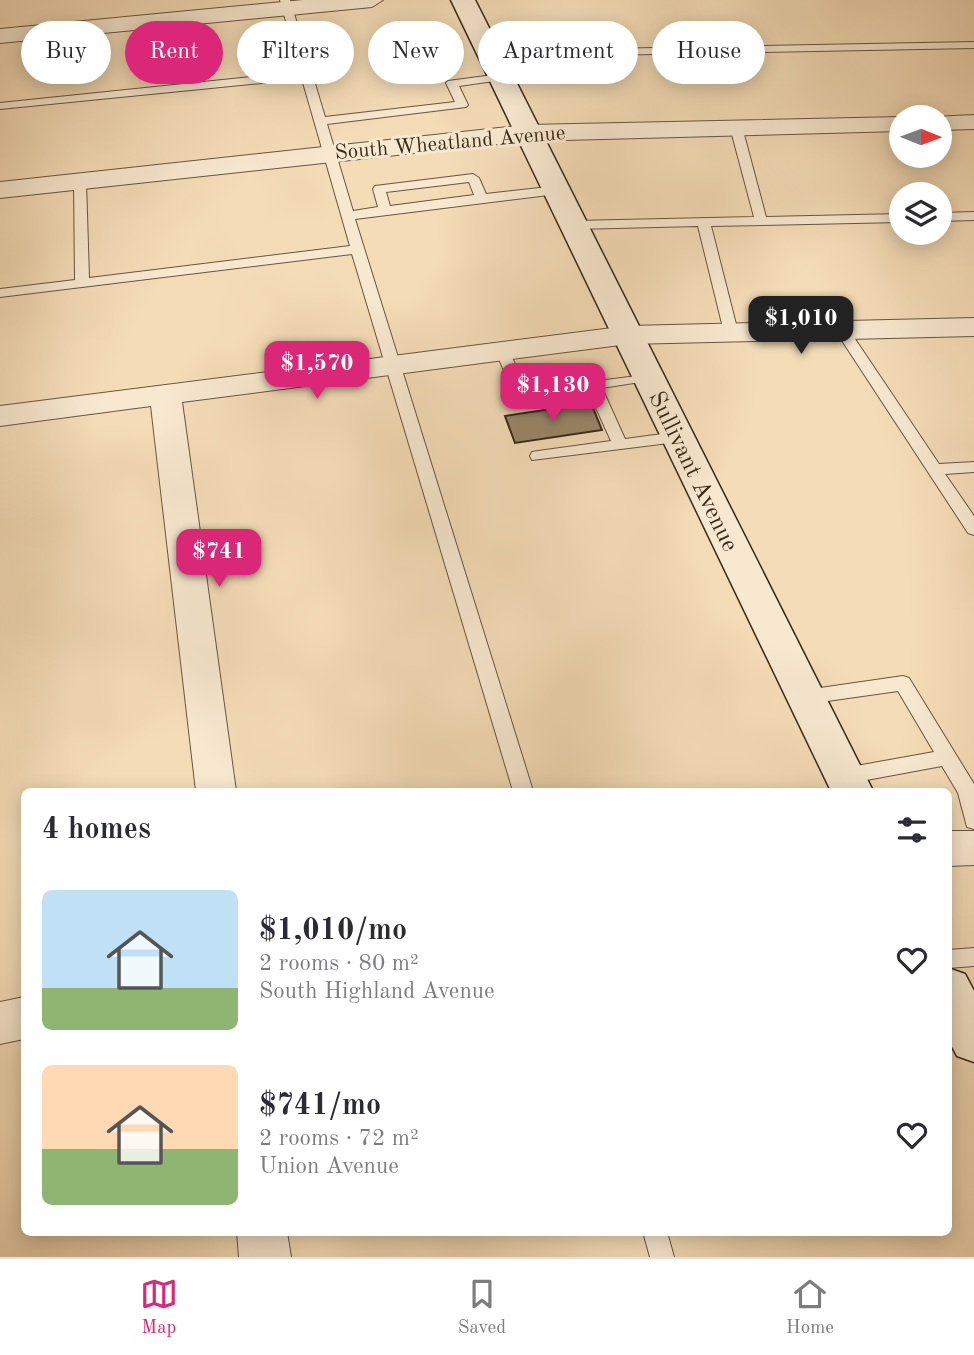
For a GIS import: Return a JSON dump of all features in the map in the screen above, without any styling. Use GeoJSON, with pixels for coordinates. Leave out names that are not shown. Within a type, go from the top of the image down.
{"type":"FeatureCollection","features":[{"type":"Feature","properties":{"kind":"main road","name":"Sullivant Avenue"},"geometry":{"type":"LineString","coordinates":[[463,0],[478,30]]}},
{"type":"Feature","properties":{"kind":"main road","name":"Sullivant Avenue"},"geometry":{"type":"LineString","coordinates":[[505,84],[848,784]]}},
{"type":"Feature","properties":{"kind":"main road"},"geometry":{"type":"LineString","coordinates":[[952,997],[974,1040]]}},
{"type":"Feature","properties":{"kind":"street"},"geometry":{"type":"LineString","coordinates":[[0,36],[286,4],[372,0]]}},
{"type":"Feature","properties":{"kind":"street"},"geometry":{"type":"LineString","coordinates":[[952,123],[974,122]]}},
{"type":"Feature","properties":{"kind":"street","name":"South Wheatland Avenue"},"geometry":{"type":"LineString","coordinates":[[0,190],[527,133],[889,124]]}},
{"type":"Feature","properties":{"kind":"street"},"geometry":{"type":"LineString","coordinates":[[0,416],[628,335],[974,327]]}},
{"type":"Feature","properties":{"kind":"street"},"geometry":{"type":"LineString","coordinates":[[164,395],[216,788]]}},
{"type":"Feature","properties":{"kind":"street"},"geometry":{"type":"LineString","coordinates":[[952,849],[974,848]]}},
{"type":"Feature","properties":{"kind":"street"},"geometry":{"type":"LineString","coordinates":[[0,1023],[21,1019]]}},
{"type":"Feature","properties":{"kind":"street"},"geometry":{"type":"LineString","coordinates":[[262,1236],[265,1257]]}},
{"type":"Feature","properties":{"kind":"lane"},"geometry":{"type":"LineString","coordinates":[[286,4],[291,21]]}},
{"type":"Feature","properties":{"kind":"lane"},"geometry":{"type":"LineString","coordinates":[[638,59],[974,45]]}},
{"type":"Feature","properties":{"kind":"lane"},"geometry":{"type":"LineString","coordinates":[[321,121],[462,105],[452,83],[478,72]]}},
{"type":"Feature","properties":{"kind":"lane"},"geometry":{"type":"LineString","coordinates":[[0,106],[237,82]]}},
{"type":"Feature","properties":{"kind":"lane"},"geometry":{"type":"LineString","coordinates":[[310,84],[391,365],[522,788]]}},
{"type":"Feature","properties":{"kind":"lane"},"geometry":{"type":"LineString","coordinates":[[736,127],[761,221]]}},
{"type":"Feature","properties":{"kind":"lane"},"geometry":{"type":"LineString","coordinates":[[386,210],[379,189],[473,178],[482,198]]}},
{"type":"Feature","properties":{"kind":"lane"},"geometry":{"type":"LineString","coordinates":[[80,181],[82,283]]}},
{"type":"Feature","properties":{"kind":"lane"},"geometry":{"type":"LineString","coordinates":[[349,216],[557,190]]}},
{"type":"Feature","properties":{"kind":"lane"},"geometry":{"type":"LineString","coordinates":[[952,217],[974,216]]}},
{"type":"Feature","properties":{"kind":"lane"},"geometry":{"type":"LineString","coordinates":[[573,225],[889,218]]}},
{"type":"Feature","properties":{"kind":"lane"},"geometry":{"type":"LineString","coordinates":[[703,222],[731,332]]}},
{"type":"Feature","properties":{"kind":"lane"},"geometry":{"type":"LineString","coordinates":[[0,293],[358,249]]}},
{"type":"Feature","properties":{"kind":"lane"},"geometry":{"type":"LineString","coordinates":[[842,330],[974,529]]}},
{"type":"Feature","properties":{"kind":"lane"},"geometry":{"type":"LineString","coordinates":[[502,350],[521,395],[648,377]]}},
{"type":"Feature","properties":{"kind":"lane"},"geometry":{"type":"LineString","coordinates":[[593,385],[620,445]]}},
{"type":"Feature","properties":{"kind":"lane"},"geometry":{"type":"LineString","coordinates":[[537,456],[677,438]]}},
{"type":"Feature","properties":{"kind":"lane"},"geometry":{"type":"LineString","coordinates":[[934,468],[974,467]]}},
{"type":"Feature","properties":{"kind":"lane"},"geometry":{"type":"LineString","coordinates":[[806,697],[903,683],[970,792],[974,821]]}},
{"type":"Feature","properties":{"kind":"lane"},"geometry":{"type":"LineString","coordinates":[[848,784],[947,757]]}},
{"type":"Feature","properties":{"kind":"lane"},"geometry":{"type":"LineString","coordinates":[[952,959],[974,957]]}},
{"type":"Feature","properties":{"kind":"lane"},"geometry":{"type":"LineString","coordinates":[[655,1236],[662,1257]]}},
{"type":"Feature","properties":{"kind":"building"},"geometry":{"type":"Polygon","coordinates":[[[591,403],[602,430],[515,443],[505,416],[591,403]]]}}]}
